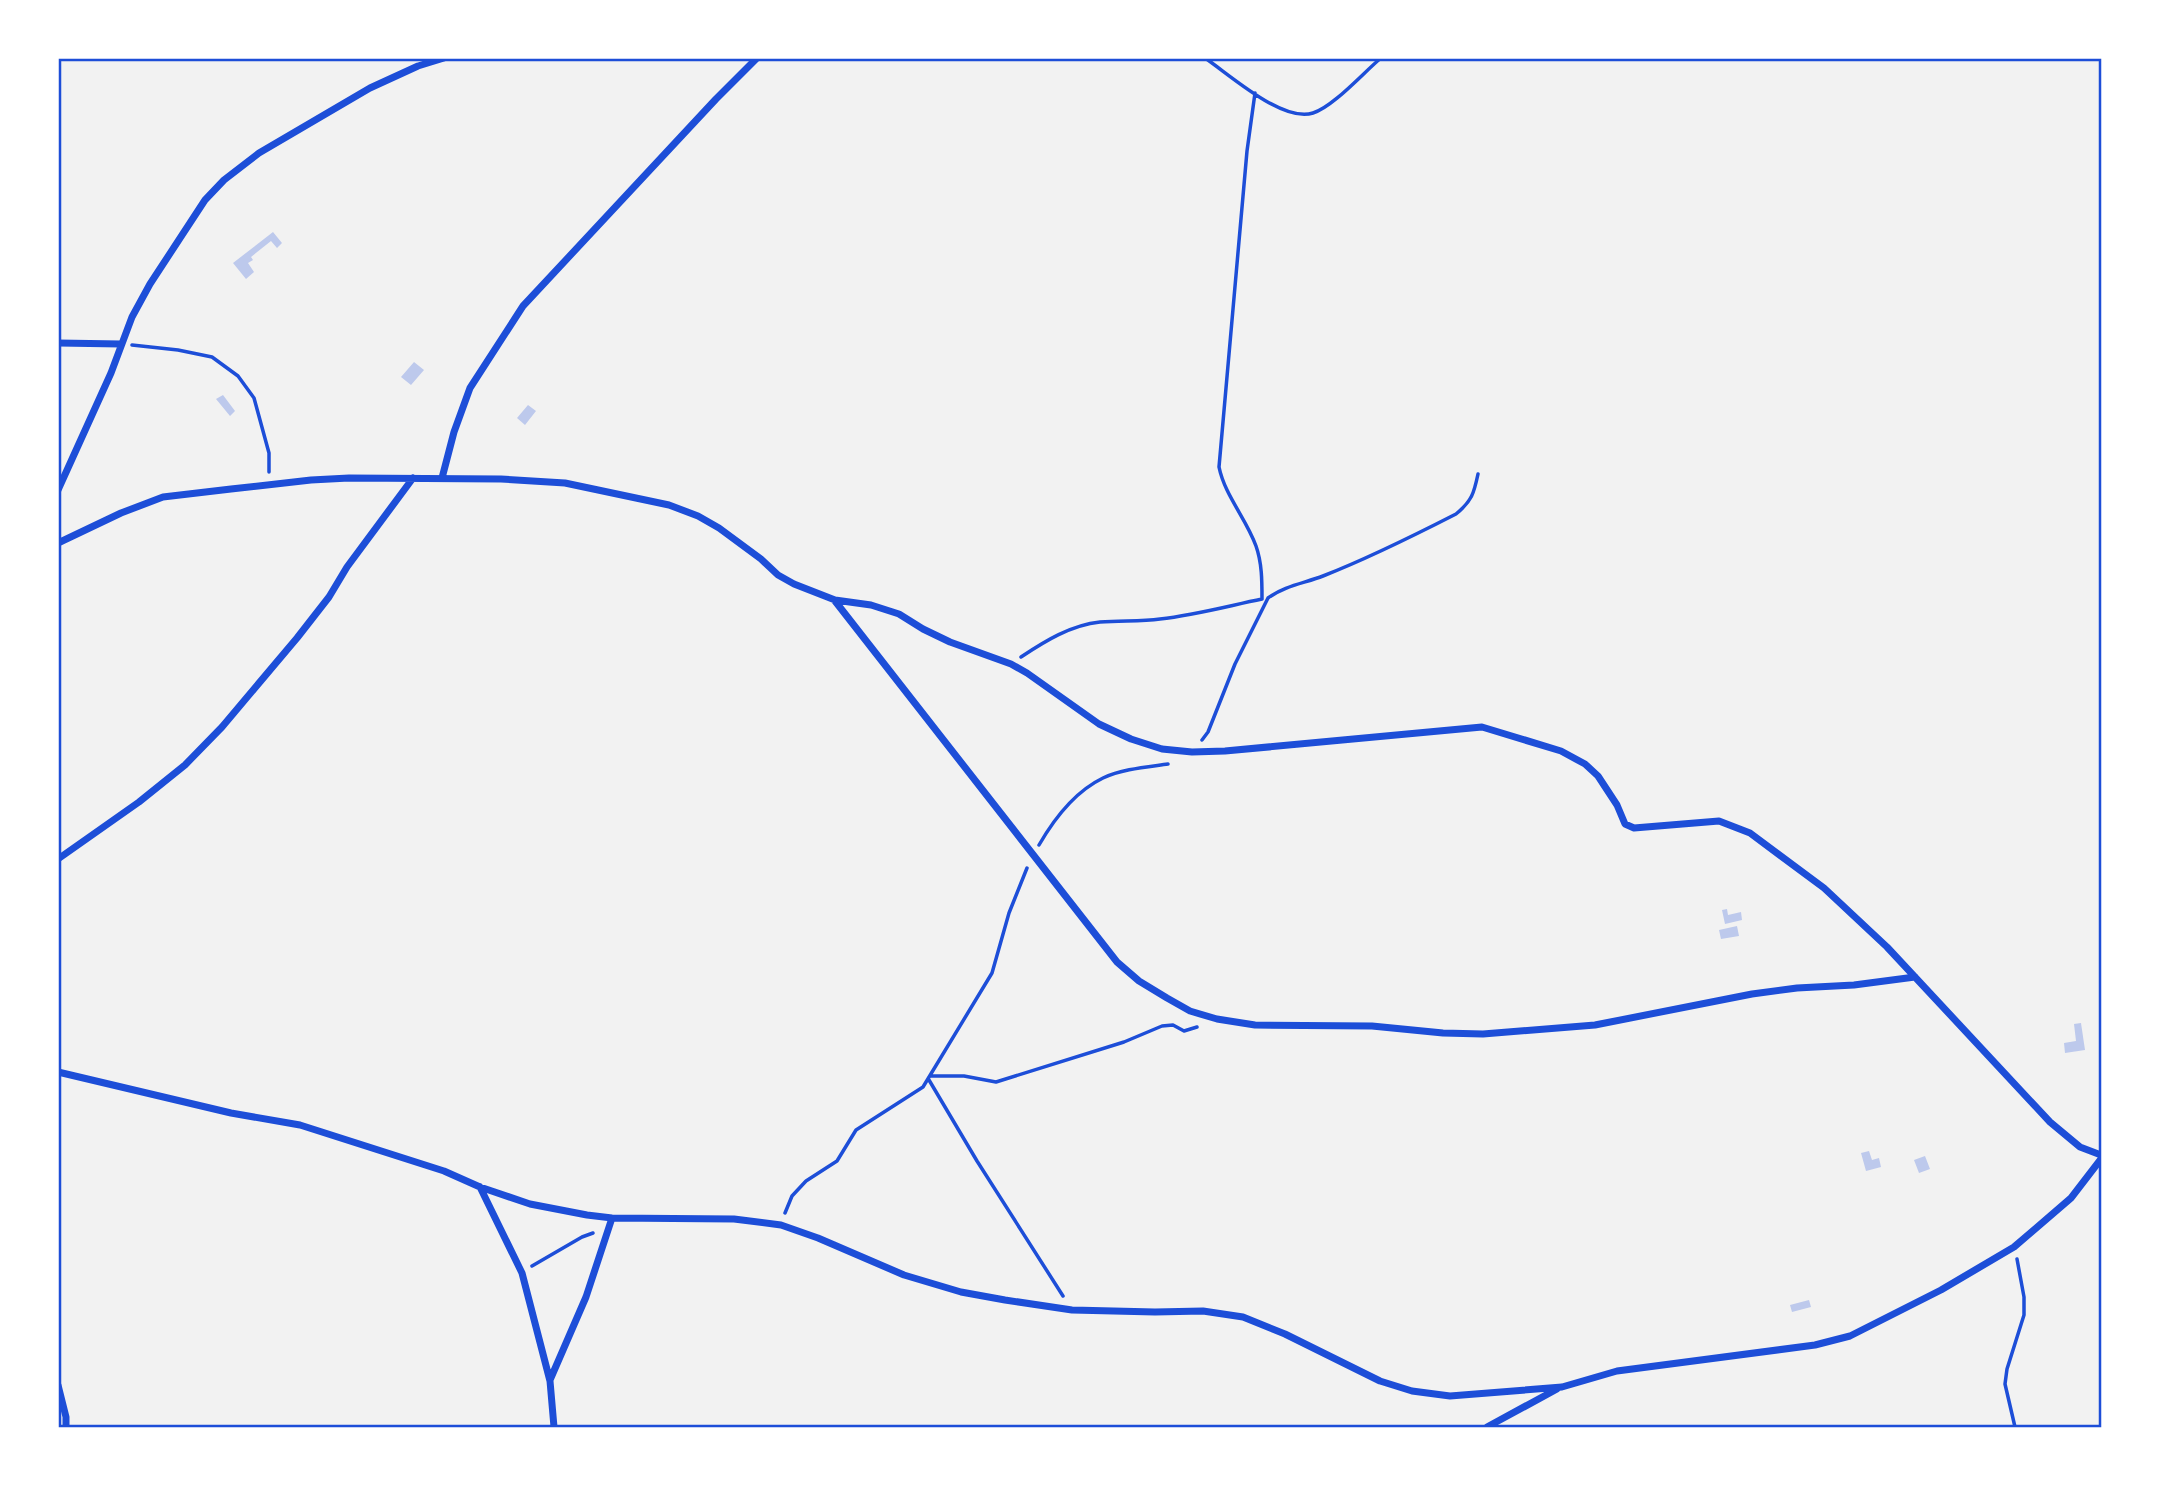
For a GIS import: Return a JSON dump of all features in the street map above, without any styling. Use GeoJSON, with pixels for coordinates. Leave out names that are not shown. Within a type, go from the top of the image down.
{"type":"FeatureCollection","features":[{"type":"Feature","properties":{"kind":"street"},"geometry":{"type":"LineString","coordinates":[[58,489],[100,398],[132,317],[150,284],[205,200],[224,180],[259,153],[370,88],[418,66],[444,58]]}},
{"type":"Feature","properties":{"kind":"street"},"geometry":{"type":"LineString","coordinates":[[442,478],[470,387],[523,306],[757,58]]}},
{"type":"Feature","properties":{"kind":"street"},"geometry":{"type":"LineString","coordinates":[[58,343],[121,344]]}},
{"type":"Feature","properties":{"kind":"street"},"geometry":{"type":"LineString","coordinates":[[58,543],[121,513],[163,497],[349,478],[501,479],[565,483],[669,505],[698,516],[719,528],[778,575],[794,584],[835,600],[871,605],[898,614],[950,642],[1011,664],[1099,724],[1161,749],[1225,751],[1482,727],[1561,751],[1585,764],[1598,776],[1617,805],[1625,824],[1634,828],[1719,821],[1750,833],[1824,888],[1887,947],[2050,1122],[2080,1147],[2101,1157],[2071,1198],[2014,1247],[1941,1290],[1850,1336],[1815,1345],[1617,1371],[1562,1387],[1450,1396],[1412,1391],[1380,1381],[1244,1317],[1203,1311],[1072,1310],[961,1293],[904,1275],[781,1225],[734,1219],[587,1216],[530,1204],[444,1171],[300,1125],[231,1114],[58,1072]]}},
{"type":"Feature","properties":{"kind":"street"},"geometry":{"type":"LineString","coordinates":[[58,859],[148,795],[185,765],[222,727],[329,597],[347,567],[413,478]]}},
{"type":"Feature","properties":{"kind":"street"},"geometry":{"type":"LineString","coordinates":[[835,600],[1117,962],[1139,981],[1191,1011],[1217,1019],[1255,1025],[1372,1026],[1483,1034],[1595,1025],[1752,994],[1915,977]]}},
{"type":"Feature","properties":{"kind":"street"},"geometry":{"type":"LineString","coordinates":[[480,1187],[522,1273],[550,1381],[554,1427]]}},
{"type":"Feature","properties":{"kind":"street"},"geometry":{"type":"LineString","coordinates":[[550,1381],[586,1297],[612,1218]]}},
{"type":"Feature","properties":{"kind":"street"},"geometry":{"type":"LineString","coordinates":[[58,1385],[66,1427]]}},
{"type":"Feature","properties":{"kind":"street"},"geometry":{"type":"LineString","coordinates":[[1487,1427],[1562,1387]]}},
{"type":"Feature","properties":{"kind":"path"},"geometry":{"type":"LineString","coordinates":[[1205,58],[1255,93],[1289,113],[1301,116],[1315,113],[1332,102],[1381,58]]}},
{"type":"Feature","properties":{"kind":"path"},"geometry":{"type":"LineString","coordinates":[[1255,93],[1247,150],[1219,467],[1223,484],[1256,545],[1262,566],[1262,599]]}},
{"type":"Feature","properties":{"kind":"path"},"geometry":{"type":"LineString","coordinates":[[121,344],[212,357],[239,376],[254,398],[269,453],[269,485]]}},
{"type":"Feature","properties":{"kind":"path"},"geometry":{"type":"LineString","coordinates":[[1011,664],[1034,648],[1073,628],[1099,622],[1161,619],[1268,598],[1292,585],[1323,576],[1456,514],[1474,494],[1478,474]]}},
{"type":"Feature","properties":{"kind":"path"},"geometry":{"type":"LineString","coordinates":[[1192,752],[1208,732],[1235,664],[1268,598]]}},
{"type":"Feature","properties":{"kind":"path"},"geometry":{"type":"LineString","coordinates":[[781,1225],[792,1196],[806,1181],[837,1161],[856,1130],[918,1092],[930,1078],[992,973],[1021,880],[1041,842],[1065,808],[1087,788],[1104,778],[1170,764]]}},
{"type":"Feature","properties":{"kind":"path"},"geometry":{"type":"LineString","coordinates":[[930,1078],[964,1076],[996,1082],[1124,1042],[1162,1026],[1173,1026],[1184,1031],[1217,1019]]}},
{"type":"Feature","properties":{"kind":"path"},"geometry":{"type":"LineString","coordinates":[[930,1078],[976,1161],[1072,1310]]}},
{"type":"Feature","properties":{"kind":"path"},"geometry":{"type":"LineString","coordinates":[[522,1273],[582,1237],[609,1227]]}},
{"type":"Feature","properties":{"kind":"path"},"geometry":{"type":"LineString","coordinates":[[2014,1247],[2024,1297],[2022,1326],[2007,1369],[2005,1384],[2015,1427]]}},
{"type":"Feature","properties":{"kind":"building"},"geometry":{"type":"Polygon","coordinates":[[[273,232],[282,243],[277,248],[271,241],[251,257],[253,260],[248,263],[254,272],[246,279],[233,263],[273,232]]]}},
{"type":"Feature","properties":{"kind":"building"},"geometry":{"type":"Polygon","coordinates":[[[414,362],[424,370],[411,385],[401,377],[414,362]]]}},
{"type":"Feature","properties":{"kind":"building"},"geometry":{"type":"Polygon","coordinates":[[[223,395],[235,411],[230,416],[216,399],[223,395]]]}},
{"type":"Feature","properties":{"kind":"building"},"geometry":{"type":"Polygon","coordinates":[[[528,405],[536,411],[525,425],[517,418],[528,405]]]}},
{"type":"Feature","properties":{"kind":"building"},"geometry":{"type":"Polygon","coordinates":[[[1727,909],[1728,915],[1741,912],[1742,920],[1725,924],[1722,910],[1727,909]]]}},
{"type":"Feature","properties":{"kind":"building"},"geometry":{"type":"Polygon","coordinates":[[[1737,926],[1739,936],[1721,939],[1719,930],[1737,926]]]}},
{"type":"Feature","properties":{"kind":"building"},"geometry":{"type":"Polygon","coordinates":[[[2081,1023],[2085,1050],[2065,1053],[2064,1043],[2076,1041],[2074,1024],[2081,1023]]]}},
{"type":"Feature","properties":{"kind":"building"},"geometry":{"type":"Polygon","coordinates":[[[1869,1151],[1872,1160],[1879,1158],[1881,1167],[1866,1171],[1861,1153],[1869,1151]]]}},
{"type":"Feature","properties":{"kind":"building"},"geometry":{"type":"Polygon","coordinates":[[[1925,1156],[1930,1169],[1919,1173],[1914,1160],[1925,1156]]]}},
{"type":"Feature","properties":{"kind":"building"},"geometry":{"type":"Polygon","coordinates":[[[1809,1300],[1811,1307],[1792,1312],[1790,1305],[1809,1300]]]}}]}
